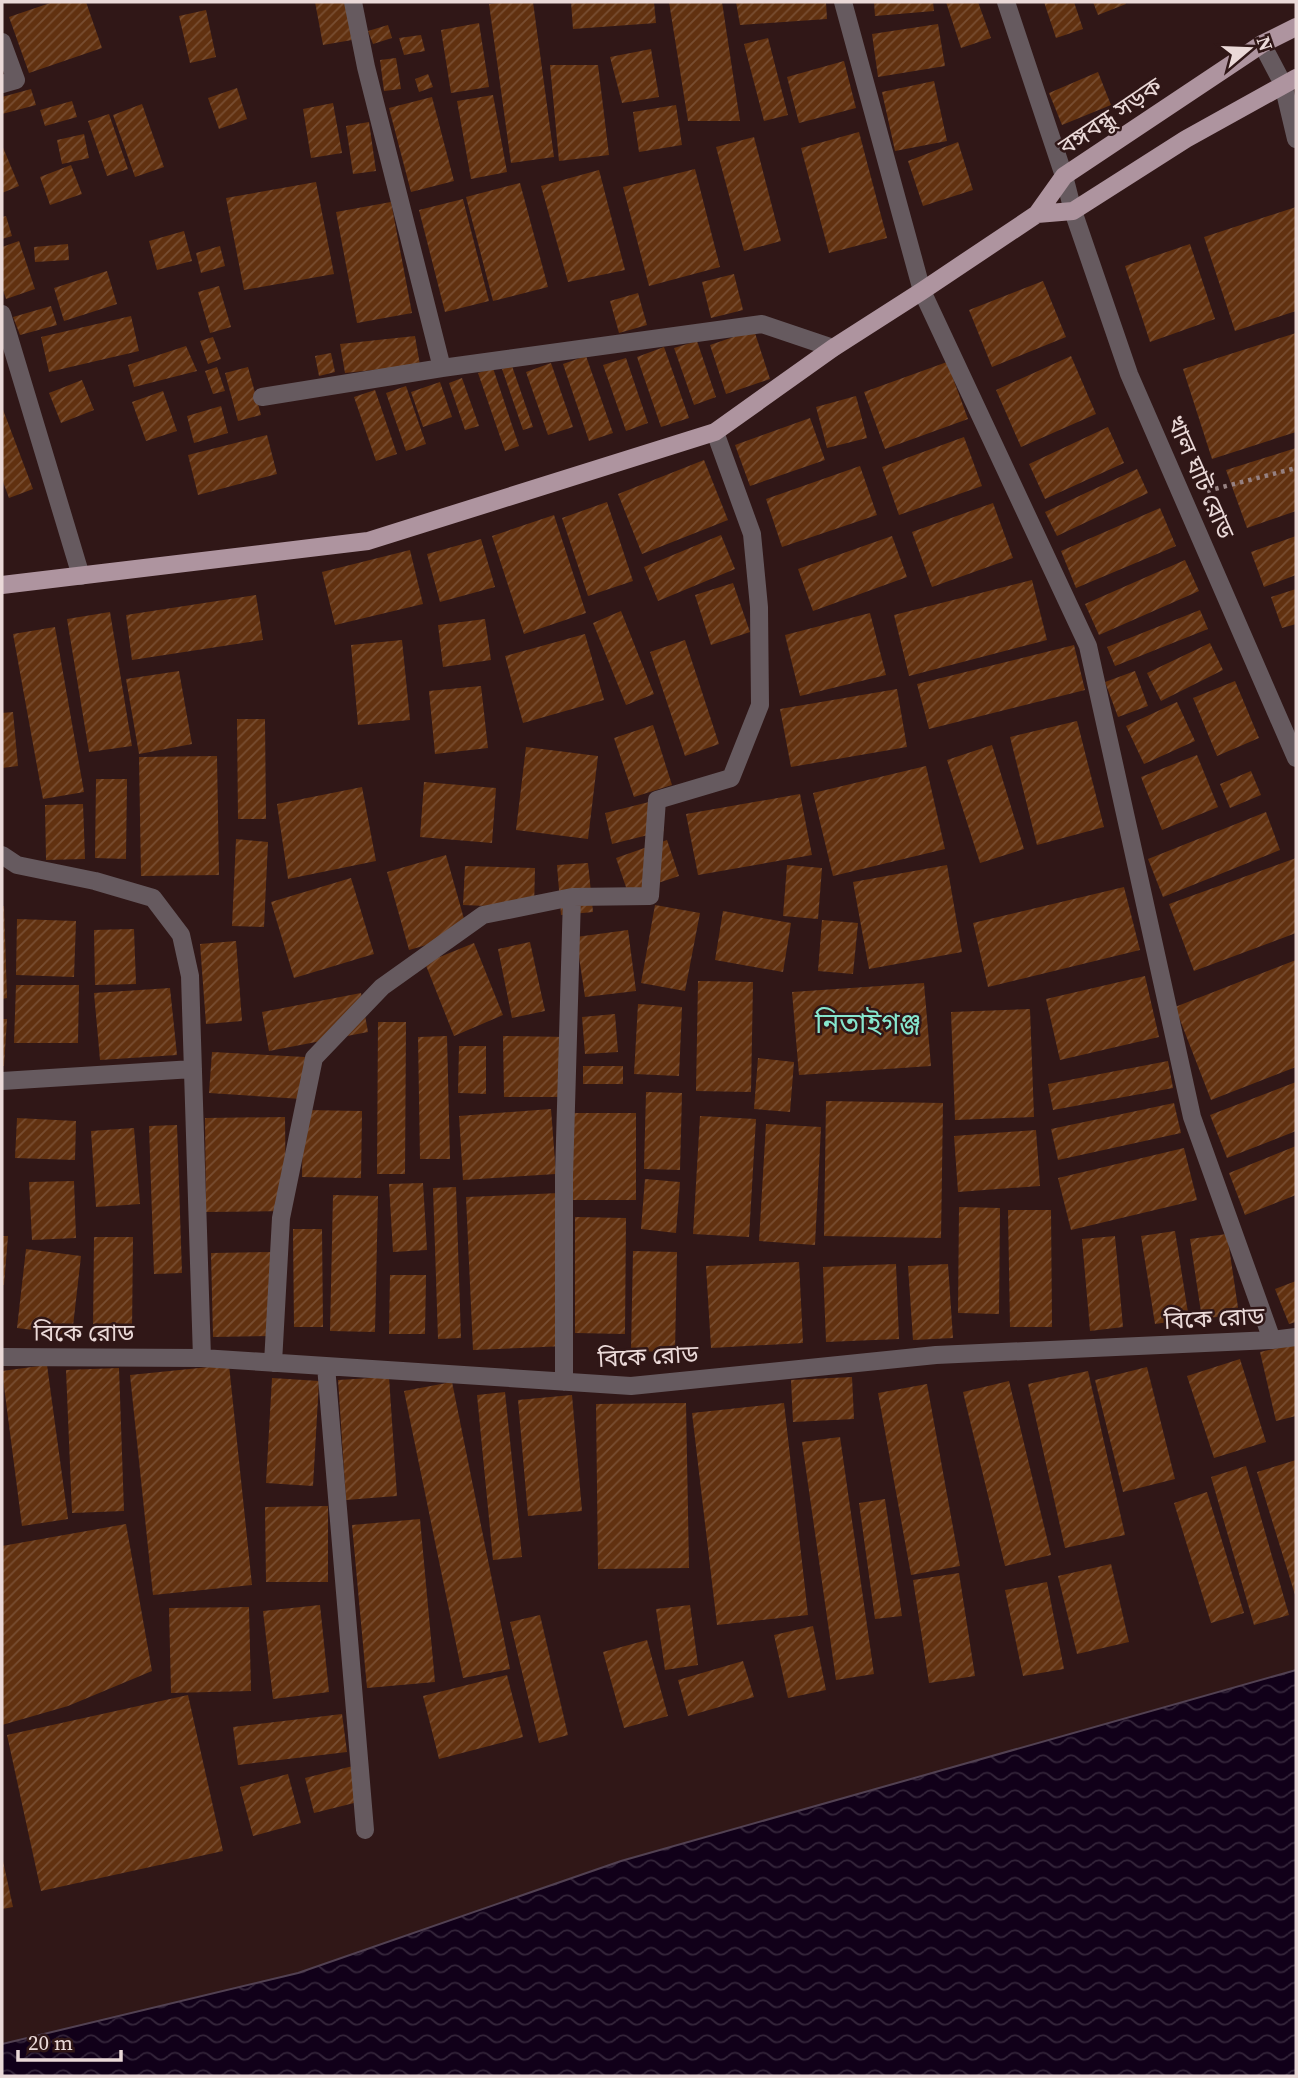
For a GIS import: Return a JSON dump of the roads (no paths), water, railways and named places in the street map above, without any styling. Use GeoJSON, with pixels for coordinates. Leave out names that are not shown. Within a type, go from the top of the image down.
{"type":"FeatureCollection","features":[{"type":"Feature","properties":{"kind":"main road","name":"বঙ্গবন্ধু সড়ক"},"geometry":{"type":"LineString","coordinates":[[1037,214],[1064,176],[1262,44],[1296,27]]}},
{"type":"Feature","properties":{"kind":"main road"},"geometry":{"type":"LineString","coordinates":[[2,585],[368,541],[715,432],[833,348],[1037,214],[1073,211],[1186,139],[1290,81]]}},
{"type":"Feature","properties":{"kind":"street"},"geometry":{"type":"LineString","coordinates":[[353,2],[366,67],[442,368]]}},
{"type":"Feature","properties":{"kind":"street"},"geometry":{"type":"LineString","coordinates":[[843,2],[922,291],[1088,646],[1192,1117],[1272,1340]]}},
{"type":"Feature","properties":{"kind":"street","name":"খাল ঘাট রোড"},"geometry":{"type":"LineString","coordinates":[[1006,2],[1129,374],[1296,758]]}},
{"type":"Feature","properties":{"kind":"street"},"geometry":{"type":"LineString","coordinates":[[2,42],[16,80],[2,84]]}},
{"type":"Feature","properties":{"kind":"street"},"geometry":{"type":"LineString","coordinates":[[1262,44],[1290,81],[1296,139]]}},
{"type":"Feature","properties":{"kind":"street"},"geometry":{"type":"LineString","coordinates":[[2,314],[80,576]]}},
{"type":"Feature","properties":{"kind":"street"},"geometry":{"type":"LineString","coordinates":[[262,397],[442,368],[762,324],[833,348]]}},
{"type":"Feature","properties":{"kind":"street"},"geometry":{"type":"LineString","coordinates":[[273,1363],[281,1217],[314,1058],[382,987],[483,915],[572,897],[650,896],[657,800],[732,778],[760,705],[759,607],[752,534],[715,432]]}},
{"type":"Feature","properties":{"kind":"street"},"geometry":{"type":"LineString","coordinates":[[2,855],[17,865],[95,881],[153,898],[181,935],[190,976],[202,1358]]}},
{"type":"Feature","properties":{"kind":"street"},"geometry":{"type":"LineString","coordinates":[[564,1382],[564,1176],[572,897]]}},
{"type":"Feature","properties":{"kind":"street"},"geometry":{"type":"LineString","coordinates":[[2,1081],[193,1069]]}},
{"type":"Feature","properties":{"kind":"street","name":"বিকে রোড"},"geometry":{"type":"LineString","coordinates":[[2,1357],[202,1358],[631,1387],[936,1355],[1296,1337]]}},
{"type":"Feature","properties":{"kind":"street"},"geometry":{"type":"LineString","coordinates":[[326,1366],[365,1830]]}},
{"type":"Feature","properties":{"kind":"water"},"geometry":{"type":"Polygon","coordinates":[[[1296,1670],[1296,2076],[2,2076],[2,2044],[298,1973],[621,1861],[1296,1670]]]}},
{"type":"Feature","properties":{"kind":"district","name":"নিতাইগঞ্জ"},"geometry":{"type":"Point","coordinates":[868,1023]}}]}
